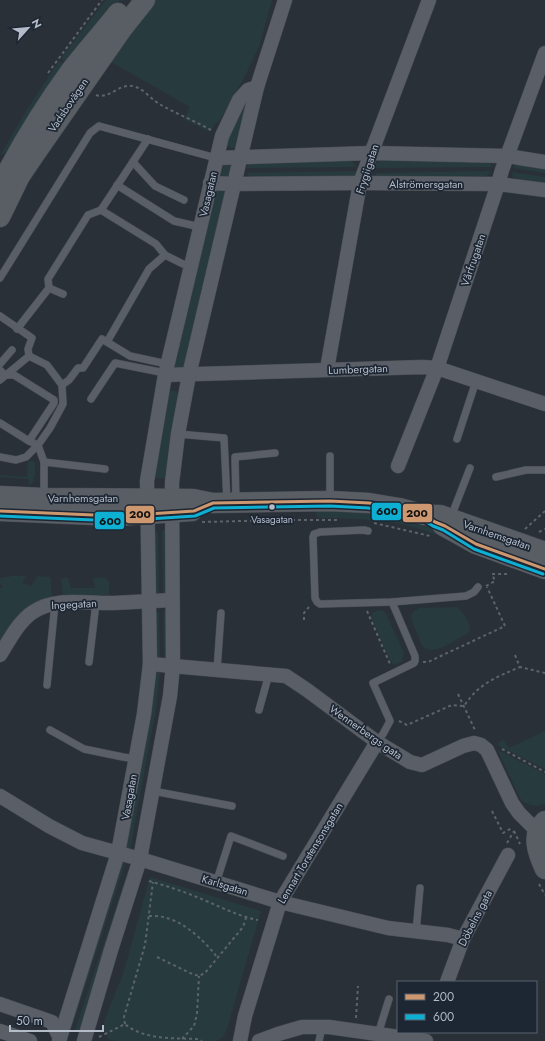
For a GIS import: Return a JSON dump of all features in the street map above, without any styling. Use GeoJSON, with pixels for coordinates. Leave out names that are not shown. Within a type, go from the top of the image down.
{"type":"FeatureCollection","features":[{"type":"Feature","properties":{"kind":"main road","name":"Vadsbovägen"},"geometry":{"type":"LineString","coordinates":[[0,217],[7,175],[44,110],[65,64],[130,0]]}},
{"type":"Feature","properties":{"kind":"main road","name":"Vadsbovägen"},"geometry":{"type":"LineString","coordinates":[[7,175],[80,88],[122,29],[145,0]]}},
{"type":"Feature","properties":{"kind":"main road","name":"Varnhemsgatan"},"geometry":{"type":"LineString","coordinates":[[0,496],[42,505],[117,516],[147,507],[172,506],[193,499],[225,503],[330,501],[370,503],[399,508],[425,515],[440,515],[458,534],[476,544],[545,568]]}},
{"type":"Feature","properties":{"kind":"main road","name":"Varnhemsgatan"},"geometry":{"type":"LineString","coordinates":[[0,511],[42,505]]}},
{"type":"Feature","properties":{"kind":"main road","name":"Varnhemsgatan"},"geometry":{"type":"LineString","coordinates":[[448,522],[545,552]]}},
{"type":"Feature","properties":{"kind":"main road"},"geometry":{"type":"LineString","coordinates":[[541,826],[537,852],[545,869]]}},
{"type":"Feature","properties":{"kind":"street","name":"Vasagatan"},"geometry":{"type":"LineString","coordinates":[[84,1041],[140,859],[170,696],[173,665],[172,483],[178,434],[190,375],[257,87],[285,0]]}},
{"type":"Feature","properties":{"kind":"street","name":"Frygiigatan"},"geometry":{"type":"LineString","coordinates":[[327,370],[360,183],[429,0]]}},
{"type":"Feature","properties":{"kind":"street","name":"Vårfrugatan"},"geometry":{"type":"LineString","coordinates":[[398,466],[436,368],[507,156],[545,53]]}},
{"type":"Feature","properties":{"kind":"street","name":"Vasagatan"},"geometry":{"type":"LineString","coordinates":[[61,1040],[118,854],[145,708],[150,664],[147,481],[166,371],[222,136],[239,100],[248,90],[257,87]]}},
{"type":"Feature","properties":{"kind":"street"},"geometry":{"type":"LineString","coordinates":[[216,158],[372,153],[507,156],[545,162]]}},
{"type":"Feature","properties":{"kind":"street","name":"Alströmersgatan"},"geometry":{"type":"LineString","coordinates":[[210,183],[498,184],[545,190]]}},
{"type":"Feature","properties":{"kind":"street","name":"Lumbergatan"},"geometry":{"type":"LineString","coordinates":[[166,371],[190,375],[422,366],[436,368],[545,404]]}},
{"type":"Feature","properties":{"kind":"street","name":"Ingegatan"},"geometry":{"type":"LineString","coordinates":[[0,655],[13,634],[32,612],[55,603],[172,600]]}},
{"type":"Feature","properties":{"kind":"street","name":"Wennerbergs gata"},"geometry":{"type":"LineString","coordinates":[[150,664],[286,676],[377,742],[410,762],[422,765],[463,746],[474,743],[481,745],[487,750],[512,803],[520,813],[541,826]]}},
{"type":"Feature","properties":{"kind":"street","name":"Lennart Torstensonsgatan"},"geometry":{"type":"LineString","coordinates":[[240,1041],[245,1016],[280,902],[377,742]]}},
{"type":"Feature","properties":{"kind":"street","name":"Karlsgatan"},"geometry":{"type":"LineString","coordinates":[[0,796],[49,826],[82,843],[140,859],[280,902],[388,928],[448,935],[463,940]]}},
{"type":"Feature","properties":{"kind":"street","name":"Döbelns gata"},"geometry":{"type":"LineString","coordinates":[[447,981],[463,940],[508,855]]}},
{"type":"Feature","properties":{"kind":"street"},"geometry":{"type":"LineString","coordinates":[[0,1004],[52,1022],[61,1040]]}},
{"type":"Feature","properties":{"kind":"street"},"geometry":{"type":"LineString","coordinates":[[260,1041],[302,1027],[320,1034],[378,1034],[425,1041]]}},
{"type":"Feature","properties":{"kind":"street"},"geometry":{"type":"LineString","coordinates":[[0,1031],[30,1041]]}},
{"type":"Feature","properties":{"kind":"lane"},"geometry":{"type":"LineString","coordinates":[[0,278],[90,133],[99,126],[216,158]]}},
{"type":"Feature","properties":{"kind":"lane"},"geometry":{"type":"LineString","coordinates":[[50,288],[48,279],[88,215],[101,210],[148,139]]}},
{"type":"Feature","properties":{"kind":"lane"},"geometry":{"type":"LineString","coordinates":[[133,162],[155,186],[184,200]]}},
{"type":"Feature","properties":{"kind":"lane"},"geometry":{"type":"LineString","coordinates":[[117,185],[174,221],[200,227]]}},
{"type":"Feature","properties":{"kind":"lane"},"geometry":{"type":"LineString","coordinates":[[101,210],[156,244],[165,255],[190,266]]}},
{"type":"Feature","properties":{"kind":"lane"},"geometry":{"type":"LineString","coordinates":[[107,342],[149,269],[165,255]]}},
{"type":"Feature","properties":{"kind":"lane"},"geometry":{"type":"LineString","coordinates":[[50,288],[63,294]]}},
{"type":"Feature","properties":{"kind":"lane"},"geometry":{"type":"LineString","coordinates":[[17,328],[50,288]]}},
{"type":"Feature","properties":{"kind":"lane"},"geometry":{"type":"LineString","coordinates":[[0,316],[32,338],[28,349],[29,356]]}},
{"type":"Feature","properties":{"kind":"lane"},"geometry":{"type":"LineString","coordinates":[[62,385],[69,380],[78,368],[83,368],[102,339],[130,356],[166,371]]}},
{"type":"Feature","properties":{"kind":"lane"},"geometry":{"type":"LineString","coordinates":[[0,364],[12,350]]}},
{"type":"Feature","properties":{"kind":"lane"},"geometry":{"type":"LineString","coordinates":[[2,375],[29,356]]}},
{"type":"Feature","properties":{"kind":"lane"},"geometry":{"type":"LineString","coordinates":[[0,457],[16,460],[26,457],[38,445],[50,428],[63,404],[62,385],[47,365],[29,356]]}},
{"type":"Feature","properties":{"kind":"lane"},"geometry":{"type":"LineString","coordinates":[[91,399],[115,363],[166,371]]}},
{"type":"Feature","properties":{"kind":"lane"},"geometry":{"type":"LineString","coordinates":[[2,375],[14,375],[54,400],[54,403],[29,442]]}},
{"type":"Feature","properties":{"kind":"lane"},"geometry":{"type":"LineString","coordinates":[[458,439],[476,381]]}},
{"type":"Feature","properties":{"kind":"lane"},"geometry":{"type":"LineString","coordinates":[[0,423],[29,442],[38,445]]}},
{"type":"Feature","properties":{"kind":"lane"},"geometry":{"type":"LineString","coordinates":[[178,434],[224,438],[225,503]]}},
{"type":"Feature","properties":{"kind":"lane"},"geometry":{"type":"LineString","coordinates":[[38,445],[44,462],[42,505]]}},
{"type":"Feature","properties":{"kind":"lane"},"geometry":{"type":"LineString","coordinates":[[225,503],[236,457],[275,453]]}},
{"type":"Feature","properties":{"kind":"lane"},"geometry":{"type":"LineString","coordinates":[[330,456],[330,501]]}},
{"type":"Feature","properties":{"kind":"lane"},"geometry":{"type":"LineString","coordinates":[[44,462],[106,469]]}},
{"type":"Feature","properties":{"kind":"lane"},"geometry":{"type":"LineString","coordinates":[[448,522],[470,468]]}},
{"type":"Feature","properties":{"kind":"lane"},"geometry":{"type":"LineString","coordinates":[[496,477],[526,470],[545,470]]}},
{"type":"Feature","properties":{"kind":"lane"},"geometry":{"type":"LineString","coordinates":[[368,531],[320,532],[314,534],[315,598],[317,602],[320,604],[392,602],[466,596],[474,592],[478,587]]}},
{"type":"Feature","properties":{"kind":"lane"},"geometry":{"type":"LineString","coordinates":[[377,742],[390,721],[373,683],[414,663],[416,656],[392,602]]}},
{"type":"Feature","properties":{"kind":"lane"},"geometry":{"type":"LineString","coordinates":[[47,685],[55,603]]}},
{"type":"Feature","properties":{"kind":"lane"},"geometry":{"type":"LineString","coordinates":[[89,662],[96,603]]}},
{"type":"Feature","properties":{"kind":"lane"},"geometry":{"type":"LineString","coordinates":[[217,670],[220,613]]}},
{"type":"Feature","properties":{"kind":"lane"},"geometry":{"type":"LineString","coordinates":[[259,710],[269,674]]}},
{"type":"Feature","properties":{"kind":"lane"},"geometry":{"type":"LineString","coordinates":[[50,730],[84,749],[136,759]]}},
{"type":"Feature","properties":{"kind":"lane"},"geometry":{"type":"LineString","coordinates":[[153,791],[232,806]]}},
{"type":"Feature","properties":{"kind":"lane"},"geometry":{"type":"LineString","coordinates":[[216,882],[231,836],[283,856]]}},
{"type":"Feature","properties":{"kind":"lane"},"geometry":{"type":"LineString","coordinates":[[416,932],[420,888]]}},
{"type":"Feature","properties":{"kind":"lane"},"geometry":{"type":"LineString","coordinates":[[378,1034],[389,999]]}},
{"type":"Feature","properties":{"kind":"path"},"geometry":{"type":"LineString","coordinates":[[80,88],[90,96],[92,93],[98,96],[106,95],[123,86],[137,87],[160,105],[222,136]]}},
{"type":"Feature","properties":{"kind":"path"},"geometry":{"type":"LineString","coordinates":[[527,525],[545,511]]}},
{"type":"Feature","properties":{"kind":"path"},"geometry":{"type":"LineString","coordinates":[[491,583],[495,581],[492,574],[510,574]]}},
{"type":"Feature","properties":{"kind":"path"},"geometry":{"type":"LineString","coordinates":[[415,661],[428,662],[505,626],[487,585]]}},
{"type":"Feature","properties":{"kind":"path"},"geometry":{"type":"LineString","coordinates":[[364,603],[394,673]]}},
{"type":"Feature","properties":{"kind":"path"},"geometry":{"type":"LineString","coordinates":[[515,655],[520,666]]}},
{"type":"Feature","properties":{"kind":"path"},"geometry":{"type":"LineString","coordinates":[[464,706],[471,695],[481,686],[520,666],[545,672]]}},
{"type":"Feature","properties":{"kind":"path"},"geometry":{"type":"LineString","coordinates":[[458,694],[475,730]]}},
{"type":"Feature","properties":{"kind":"path"},"geometry":{"type":"LineString","coordinates":[[399,721],[407,726],[452,705],[464,706]]}},
{"type":"Feature","properties":{"kind":"path"},"geometry":{"type":"LineString","coordinates":[[498,747],[545,772]]}},
{"type":"Feature","properties":{"kind":"path"},"geometry":{"type":"LineString","coordinates":[[492,811],[502,833],[512,828]]}},
{"type":"Feature","properties":{"kind":"path"},"geometry":{"type":"LineString","coordinates":[[514,831],[521,846]]}},
{"type":"Feature","properties":{"kind":"path"},"geometry":{"type":"LineString","coordinates":[[149,881],[199,898],[246,918],[258,920]]}},
{"type":"Feature","properties":{"kind":"path"},"geometry":{"type":"LineString","coordinates":[[153,882],[149,916],[140,965],[124,1017],[125,1024],[132,1030],[152,1036],[197,1039],[202,1041]]}},
{"type":"Feature","properties":{"kind":"path"},"geometry":{"type":"LineString","coordinates":[[149,916],[160,915],[176,922],[197,935],[217,957]]}},
{"type":"Feature","properties":{"kind":"path"},"geometry":{"type":"LineString","coordinates":[[157,957],[199,976],[205,973],[243,927],[246,918]]}},
{"type":"Feature","properties":{"kind":"path"},"geometry":{"type":"LineString","coordinates":[[182,1039],[194,1026],[197,1014],[199,976]]}},
{"type":"Feature","properties":{"kind":"path"},"geometry":{"type":"LineString","coordinates":[[355,1024],[358,986]]}},
{"type":"Feature","properties":{"kind":"path"},"geometry":{"type":"LineString","coordinates":[[98,1037],[125,1024]]}},
{"type":"Feature","properties":{"kind":"green space"},"geometry":{"type":"Polygon","coordinates":[[[106,0],[120,0],[70,65],[61,58],[106,0]]]}},
{"type":"Feature","properties":{"kind":"green space"},"geometry":{"type":"Polygon","coordinates":[[[154,0],[272,0],[260,44],[246,74],[220,120],[215,124],[210,132],[184,119],[190,107],[106,59],[154,0]]]}},
{"type":"Feature","properties":{"kind":"green space"},"geometry":{"type":"Polygon","coordinates":[[[59,61],[68,67],[7,152],[0,155],[28,108],[59,61]]]}},
{"type":"Feature","properties":{"kind":"green space"},"geometry":{"type":"Polygon","coordinates":[[[248,102],[237,146],[234,148],[230,147],[227,145],[233,128],[248,102]]]}},
{"type":"Feature","properties":{"kind":"green space"},"geometry":{"type":"Polygon","coordinates":[[[487,160],[492,167],[375,168],[376,164],[380,161],[487,160]]]}},
{"type":"Feature","properties":{"kind":"green space"},"geometry":{"type":"Polygon","coordinates":[[[351,161],[357,167],[246,168],[251,163],[351,161]]]}},
{"type":"Feature","properties":{"kind":"green space"},"geometry":{"type":"Polygon","coordinates":[[[225,164],[231,166],[229,177],[222,177],[220,174],[222,165],[225,164]]]}},
{"type":"Feature","properties":{"kind":"green space"},"geometry":{"type":"Polygon","coordinates":[[[516,164],[545,167],[545,173],[513,168],[516,164]]]}},
{"type":"Feature","properties":{"kind":"green space"},"geometry":{"type":"Polygon","coordinates":[[[357,171],[352,178],[251,179],[247,173],[357,171]]]}},
{"type":"Feature","properties":{"kind":"green space"},"geometry":{"type":"Polygon","coordinates":[[[491,171],[486,176],[377,178],[375,173],[491,171]]]}},
{"type":"Feature","properties":{"kind":"green space"},"geometry":{"type":"Polygon","coordinates":[[[512,172],[545,177],[545,183],[516,179],[513,177],[512,172]]]}},
{"type":"Feature","properties":{"kind":"green space"},"geometry":{"type":"Polygon","coordinates":[[[217,190],[224,190],[225,193],[186,365],[183,369],[178,370],[174,367],[173,363],[214,192],[217,190]]]}},
{"type":"Feature","properties":{"kind":"green space"},"geometry":{"type":"Polygon","coordinates":[[[170,391],[175,391],[180,395],[167,478],[154,478],[167,395],[170,391]]]}},
{"type":"Feature","properties":{"kind":"green space"},"geometry":{"type":"Polygon","coordinates":[[[28,461],[34,461],[35,467],[35,476],[31,485],[29,484],[29,479],[0,477],[0,475],[27,477],[28,461]]]}},
{"type":"Feature","properties":{"kind":"green space"},"geometry":{"type":"Polygon","coordinates":[[[316,510],[363,511],[409,518],[438,527],[462,543],[406,525],[384,521],[317,518],[316,510]]]}},
{"type":"Feature","properties":{"kind":"green space"},"geometry":{"type":"Polygon","coordinates":[[[162,531],[167,531],[167,593],[163,596],[162,531]]]}},
{"type":"Feature","properties":{"kind":"green space"},"geometry":{"type":"Polygon","coordinates":[[[153,532],[158,532],[159,596],[155,593],[153,532]]]}},
{"type":"Feature","properties":{"kind":"green space"},"geometry":{"type":"Polygon","coordinates":[[[26,576],[22,583],[31,586],[38,576],[49,577],[51,580],[52,596],[34,604],[20,616],[0,645],[0,589],[3,586],[0,584],[0,578],[26,576]]]}},
{"type":"Feature","properties":{"kind":"green space"},"geometry":{"type":"Polygon","coordinates":[[[68,578],[71,588],[95,588],[93,578],[105,578],[109,582],[109,595],[63,595],[61,579],[68,578]]]}},
{"type":"Feature","properties":{"kind":"green space"},"geometry":{"type":"Polygon","coordinates":[[[456,607],[463,613],[467,620],[470,630],[468,633],[435,650],[429,650],[424,647],[414,625],[412,613],[419,608],[456,607]]]}},
{"type":"Feature","properties":{"kind":"green space"},"geometry":{"type":"Polygon","coordinates":[[[163,610],[166,612],[169,656],[164,660],[163,610]]]}},
{"type":"Feature","properties":{"kind":"green space"},"geometry":{"type":"Polygon","coordinates":[[[379,610],[386,614],[404,653],[402,662],[394,665],[390,661],[371,617],[372,613],[379,610]]]}},
{"type":"Feature","properties":{"kind":"green space"},"geometry":{"type":"Polygon","coordinates":[[[159,611],[160,660],[156,660],[154,615],[159,611]]]}},
{"type":"Feature","properties":{"kind":"green space"},"geometry":{"type":"Polygon","coordinates":[[[157,673],[160,673],[155,715],[130,849],[125,845],[157,673]]]}},
{"type":"Feature","properties":{"kind":"green space"},"geometry":{"type":"Polygon","coordinates":[[[545,731],[545,769],[499,746],[497,743],[504,740],[509,748],[545,731]]]}},
{"type":"Feature","properties":{"kind":"green space"},"geometry":{"type":"Polygon","coordinates":[[[498,751],[545,774],[545,803],[533,806],[521,800],[498,751]]]}},
{"type":"Feature","properties":{"kind":"green space"},"geometry":{"type":"Polygon","coordinates":[[[122,863],[125,863],[72,1028],[68,1027],[122,863]]]}},
{"type":"Feature","properties":{"kind":"green space"},"geometry":{"type":"Polygon","coordinates":[[[130,864],[134,866],[82,1027],[78,1031],[75,1030],[130,864]]]}},
{"type":"Feature","properties":{"kind":"green space"},"geometry":{"type":"Polygon","coordinates":[[[150,877],[261,911],[227,1029],[223,1037],[217,1041],[115,1041],[108,1039],[103,1028],[106,1016],[124,971],[150,877]]]}},
{"type":"Feature","properties":{"kind":"transit line","name":"200"},"geometry":{"type":"LineString","coordinates":[[0,511],[117,516],[194,511],[213,503],[330,501],[369,503],[399,508],[425,515],[476,544],[545,569]]}},
{"type":"Feature","properties":{"kind":"transit line","name":"600"},"geometry":{"type":"LineString","coordinates":[[0,516],[117,521],[195,516],[214,508],[330,506],[368,508],[398,513],[423,520],[474,549],[543,574]]}},
{"type":"Feature","properties":{"kind":"place","name":"Vasagatan"},"geometry":{"type":"Point","coordinates":[272,507]}}]}
